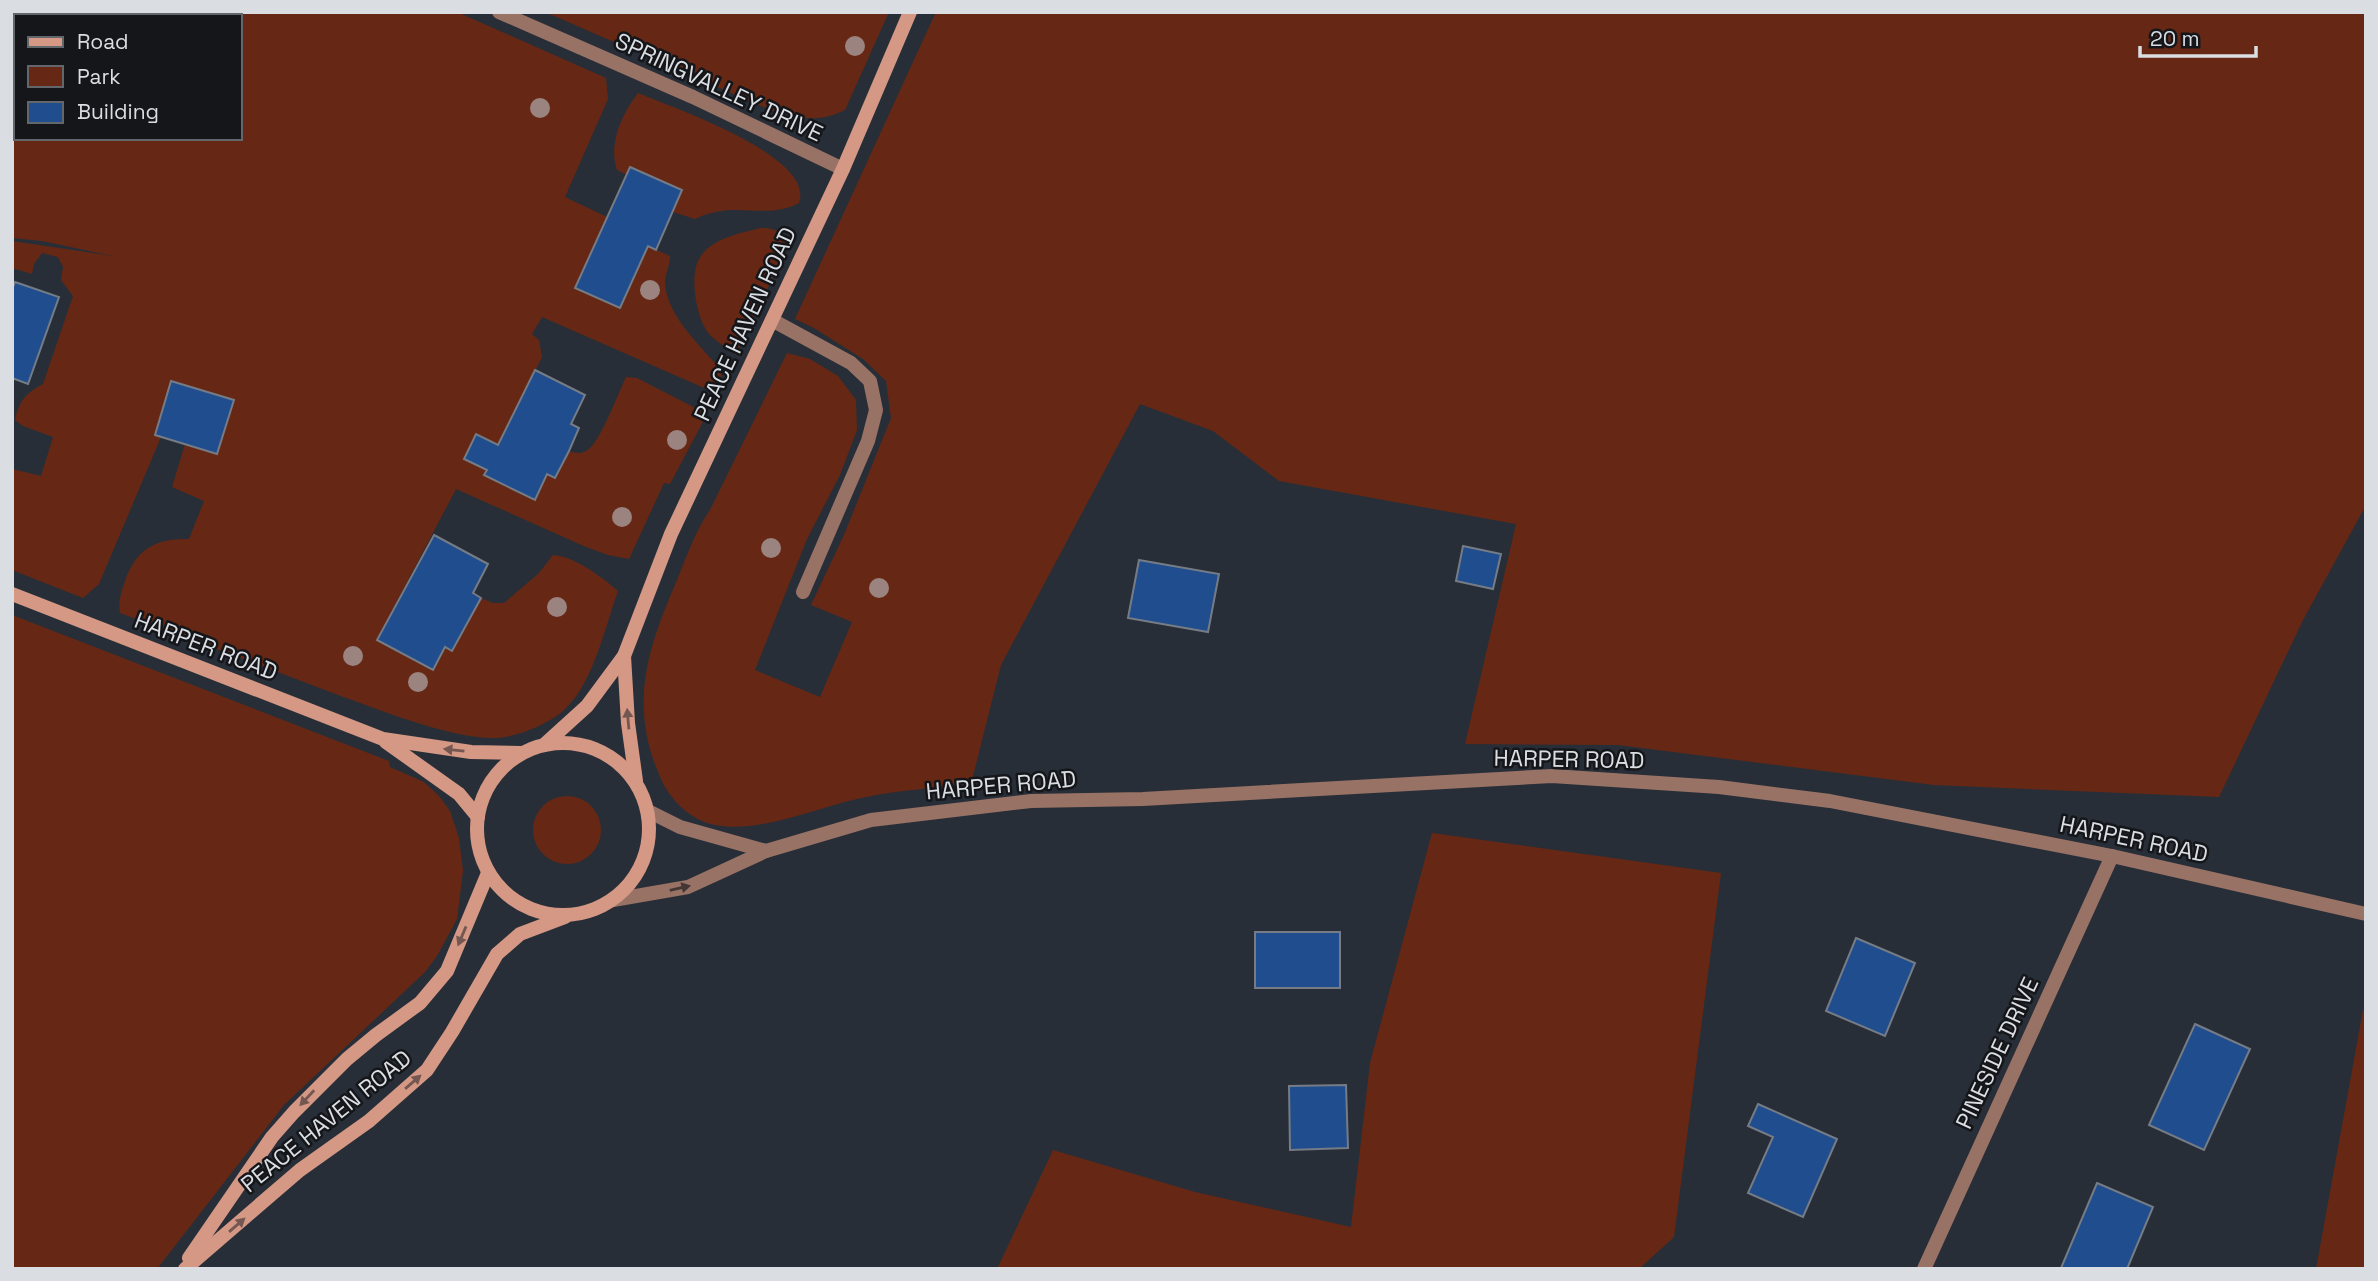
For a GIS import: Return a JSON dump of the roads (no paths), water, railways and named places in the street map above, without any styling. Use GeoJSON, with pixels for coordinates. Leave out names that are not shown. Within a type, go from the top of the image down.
{"type":"FeatureCollection","features":[{"type":"Feature","properties":{"kind":"main road","name":"PEACE HAVEN ROAD"},"geometry":{"type":"LineString","coordinates":[[544,744],[587,706],[624,656],[671,534],[843,169],[910,12]]}},
{"type":"Feature","properties":{"kind":"main road","name":"HARPER ROAD"},"geometry":{"type":"LineString","coordinates":[[12,594],[383,739],[471,752],[522,753]]}},
{"type":"Feature","properties":{"kind":"main road","name":"PEACE HAVEN ROAD"},"geometry":{"type":"LineString","coordinates":[[624,656],[628,723],[636,781]]}},
{"type":"Feature","properties":{"kind":"main road","name":"HARPER ROAD"},"geometry":{"type":"LineString","coordinates":[[383,739],[459,794],[478,817]]}},
{"type":"Feature","properties":{"kind":"main road"},"geometry":{"type":"LineString","coordinates":[[569,743],[595,748],[618,762],[636,781],[648,811],[650,836],[644,861],[632,883],[614,900],[592,911],[569,916],[545,914],[523,906],[503,891],[488,873],[477,836],[478,817],[486,791],[501,769],[522,753],[544,744],[569,743]]}},
{"type":"Feature","properties":{"kind":"main road","name":"PEACE HAVEN ROAD"},"geometry":{"type":"LineString","coordinates":[[183,1269],[272,1137],[320,1084],[376,1035],[420,1003],[447,971],[488,873]]}},
{"type":"Feature","properties":{"kind":"main road","name":"PEACE HAVEN ROAD"},"geometry":{"type":"LineString","coordinates":[[183,1269],[300,1170],[369,1121],[427,1070],[497,954],[520,934],[569,916]]}},
{"type":"Feature","properties":{"kind":"street","name":"SPRINGVALLEY DRIVE"},"geometry":{"type":"LineString","coordinates":[[499,12],[693,97],[843,169]]}},
{"type":"Feature","properties":{"kind":"street"},"geometry":{"type":"LineString","coordinates":[[772,320],[851,363],[870,381],[876,410],[868,441],[803,592]]}},
{"type":"Feature","properties":{"kind":"street","name":"HARPER ROAD"},"geometry":{"type":"LineString","coordinates":[[614,900],[688,887],[766,851],[871,820],[1031,800],[1143,799],[1552,776],[1719,787],[1830,801],[2112,856],[2366,914]]}},
{"type":"Feature","properties":{"kind":"street"},"geometry":{"type":"LineString","coordinates":[[648,811],[680,827],[766,851]]}},
{"type":"Feature","properties":{"kind":"street","name":"PINESIDE DRIVE"},"geometry":{"type":"LineString","coordinates":[[1924,1269],[2112,856]]}}]}
